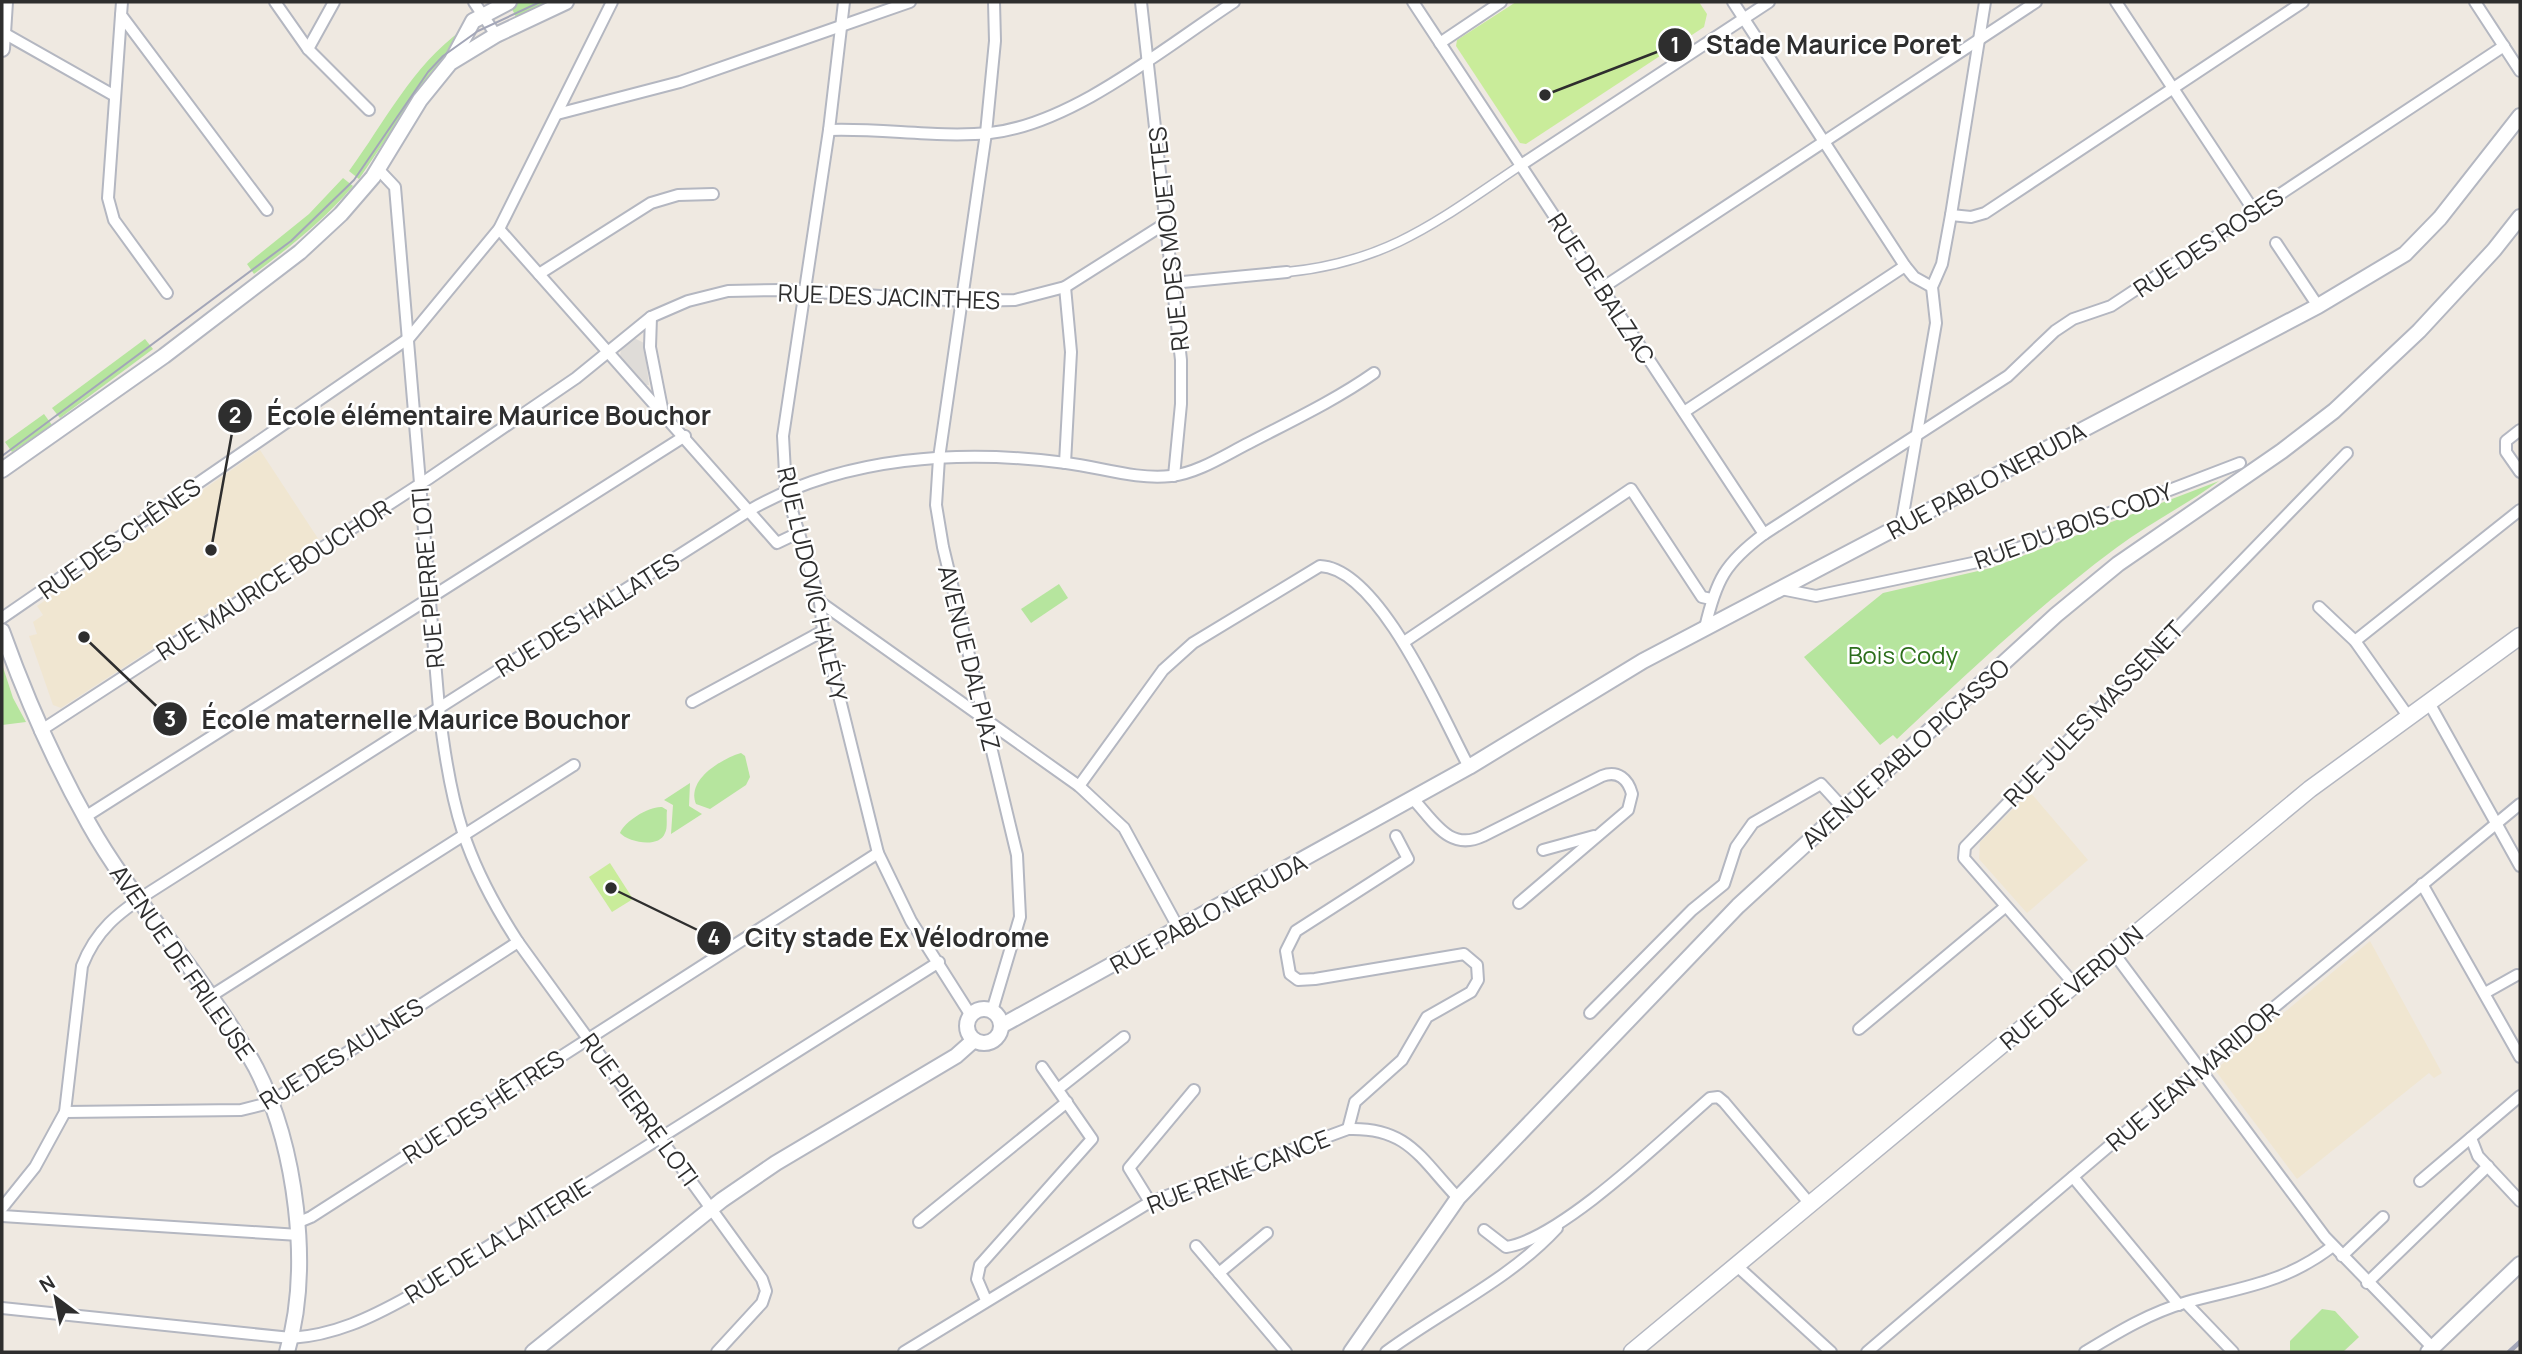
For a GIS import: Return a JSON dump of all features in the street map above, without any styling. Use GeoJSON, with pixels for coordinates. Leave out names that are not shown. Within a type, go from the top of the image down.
{"type":"FeatureCollection","features":[{"type":"Feature","properties":{"kind":"main road","name":"RUE DE VERDUN"},"geometry":{"type":"LineString","coordinates":[[1632,1352],[2310,789],[2428,701],[2519,639]]}},
{"type":"Feature","properties":{"kind":"street"},"geometry":{"type":"LineString","coordinates":[[2,49],[5,2]]}},
{"type":"Feature","properties":{"kind":"street"},"geometry":{"type":"LineString","coordinates":[[122,2],[108,198],[114,220],[167,293]]}},
{"type":"Feature","properties":{"kind":"street"},"geometry":{"type":"LineString","coordinates":[[275,2],[308,48],[369,110]]}},
{"type":"Feature","properties":{"kind":"street"},"geometry":{"type":"LineString","coordinates":[[308,48],[334,2]]}},
{"type":"Feature","properties":{"kind":"street"},"geometry":{"type":"LineString","coordinates":[[478,8],[509,2]]}},
{"type":"Feature","properties":{"kind":"street"},"geometry":{"type":"LineString","coordinates":[[450,63],[496,35],[566,2]]}},
{"type":"Feature","properties":{"kind":"street","name":"RUE DES CHÊNES"},"geometry":{"type":"LineString","coordinates":[[2,618],[409,338],[499,229],[612,2]]}},
{"type":"Feature","properties":{"kind":"street","name":"RUE LUDOVIC HALÉVY"},"geometry":{"type":"LineString","coordinates":[[844,2],[829,130],[783,436],[786,491],[820,602],[823,631],[878,853],[911,920],[970,1014]]}},
{"type":"Feature","properties":{"kind":"street"},"geometry":{"type":"LineString","coordinates":[[557,114],[680,82],[911,2]]}},
{"type":"Feature","properties":{"kind":"street","name":"AVENUE DAL PIAZ"},"geometry":{"type":"LineString","coordinates":[[992,1010],[1020,917],[1017,855],[943,547],[936,505],[939,458],[986,133],[995,41],[994,2]]}},
{"type":"Feature","properties":{"kind":"street","name":"RUE DES MOUETTES"},"geometry":{"type":"LineString","coordinates":[[1141,2],[1181,360],[1181,404],[1174,476]]}},
{"type":"Feature","properties":{"kind":"street"},"geometry":{"type":"LineString","coordinates":[[829,130],[986,133],[1032,124],[1079,104],[1234,2]]}},
{"type":"Feature","properties":{"kind":"street","name":"RUE DE BALZAC"},"geometry":{"type":"LineString","coordinates":[[1413,2],[1764,534]]}},
{"type":"Feature","properties":{"kind":"street"},"geometry":{"type":"LineString","coordinates":[[1440,43],[1501,2]]}},
{"type":"Feature","properties":{"kind":"street"},"geometry":{"type":"LineString","coordinates":[[1732,2],[1905,266],[1914,277],[1932,287]]}},
{"type":"Feature","properties":{"kind":"street"},"geometry":{"type":"LineString","coordinates":[[1172,283],[1287,272],[1351,262],[1418,234],[1769,2]]}},
{"type":"Feature","properties":{"kind":"street"},"geometry":{"type":"LineString","coordinates":[[1901,526],[1914,436],[1936,323],[1932,287],[1942,264],[1985,2]]}},
{"type":"Feature","properties":{"kind":"street"},"geometry":{"type":"LineString","coordinates":[[1602,288],[2036,2]]}},
{"type":"Feature","properties":{"kind":"street"},"geometry":{"type":"LineString","coordinates":[[2116,2],[2254,211]]}},
{"type":"Feature","properties":{"kind":"street"},"geometry":{"type":"LineString","coordinates":[[1951,215],[1971,218],[1985,213],[2304,2]]}},
{"type":"Feature","properties":{"kind":"street"},"geometry":{"type":"LineString","coordinates":[[2475,2],[2520,71]]}},
{"type":"Feature","properties":{"kind":"street"},"geometry":{"type":"LineString","coordinates":[[478,8],[496,35]]}},
{"type":"Feature","properties":{"kind":"street"},"geometry":{"type":"LineString","coordinates":[[2,470],[144,371],[300,252],[341,214],[378,169],[420,100],[450,63],[478,8]]}},
{"type":"Feature","properties":{"kind":"street"},"geometry":{"type":"LineString","coordinates":[[121,15],[267,210]]}},
{"type":"Feature","properties":{"kind":"street"},"geometry":{"type":"LineString","coordinates":[[2,32],[115,96]]}},
{"type":"Feature","properties":{"kind":"street","name":"RUE DES ROSES"},"geometry":{"type":"LineString","coordinates":[[1705,628],[1719,578],[1736,555],[1764,534],[2008,376],[2055,331],[2073,319],[2110,306],[2504,46]]}},
{"type":"Feature","properties":{"kind":"street","name":"RUE PABLO NERUDA"},"geometry":{"type":"LineString","coordinates":[[1001,1026],[1413,799],[1587,694],[1705,628],[2318,306],[2405,254],[2440,218],[2520,116]]}},
{"type":"Feature","properties":{"kind":"street","name":"RUE PIERRE LOTI"},"geometry":{"type":"LineString","coordinates":[[378,169],[395,187],[445,767],[463,835],[488,896],[518,942],[711,1209]]}},
{"type":"Feature","properties":{"kind":"street"},"geometry":{"type":"LineString","coordinates":[[539,274],[652,203],[678,195],[713,194]]}},
{"type":"Feature","properties":{"kind":"street","name":"AVENUE PABLO PICASSO"},"geometry":{"type":"LineString","coordinates":[[1351,1352],[1458,1198],[1738,906],[2056,615],[2118,565],[2282,451],[2334,411],[2419,331],[2494,250],[2520,217]]}},
{"type":"Feature","properties":{"kind":"street","name":"RUE DES JACINTHES"},"geometry":{"type":"LineString","coordinates":[[608,352],[651,317],[688,301],[728,291],[804,292],[963,301],[1015,300],[1065,287],[1166,223]]}},
{"type":"Feature","properties":{"kind":"street"},"geometry":{"type":"LineString","coordinates":[[499,229],[778,543],[798,533]]}},
{"type":"Feature","properties":{"kind":"street"},"geometry":{"type":"LineString","coordinates":[[2276,243],[2318,306]]}},
{"type":"Feature","properties":{"kind":"street"},"geometry":{"type":"LineString","coordinates":[[1684,412],[1905,266]]}},
{"type":"Feature","properties":{"kind":"street"},"geometry":{"type":"LineString","coordinates":[[1065,287],[1070,352],[1065,463]]}},
{"type":"Feature","properties":{"kind":"street"},"geometry":{"type":"LineString","coordinates":[[651,317],[650,347],[662,411]]}},
{"type":"Feature","properties":{"kind":"street","name":"RUE MAURICE BOUCHOR"},"geometry":{"type":"LineString","coordinates":[[40,731],[419,484],[576,378],[608,352]]}},
{"type":"Feature","properties":{"kind":"street"},"geometry":{"type":"LineString","coordinates":[[1174,476],[1208,464],[1346,393],[1374,373]]}},
{"type":"Feature","properties":{"kind":"street"},"geometry":{"type":"LineString","coordinates":[[2520,430],[2506,442],[2506,452],[2520,472]]}},
{"type":"Feature","properties":{"kind":"street"},"geometry":{"type":"LineString","coordinates":[[85,817],[685,436]]}},
{"type":"Feature","properties":{"kind":"street","name":"RUE JULES MASSENET"},"geometry":{"type":"LineString","coordinates":[[2074,984],[1964,858],[1965,847],[2347,453]]}},
{"type":"Feature","properties":{"kind":"street","name":"RUE DES HALLATES"},"geometry":{"type":"LineString","coordinates":[[2,1208],[35,1167],[65,1112],[82,966],[90,946],[106,923],[139,899],[750,510],[786,491],[893,462],[939,458],[1011,458],[1065,463],[1142,476],[1174,476]]}},
{"type":"Feature","properties":{"kind":"street","name":"RUE DU BOIS CODY"},"geometry":{"type":"LineString","coordinates":[[1781,589],[1816,596],[1987,560],[2240,463]]}},
{"type":"Feature","properties":{"kind":"street"},"geometry":{"type":"LineString","coordinates":[[1404,642],[1631,489],[1702,597],[1712,599]]}},
{"type":"Feature","properties":{"kind":"street"},"geometry":{"type":"LineString","coordinates":[[2355,640],[2520,510]]}},
{"type":"Feature","properties":{"kind":"street"},"geometry":{"type":"LineString","coordinates":[[1079,786],[1163,670],[1184,651],[1320,566],[1334,566],[1384,610],[1404,642],[1469,767]]}},
{"type":"Feature","properties":{"kind":"street"},"geometry":{"type":"LineString","coordinates":[[820,602],[1079,786],[1124,828],[1179,929]]}},
{"type":"Feature","properties":{"kind":"street"},"geometry":{"type":"LineString","coordinates":[[2319,607],[2355,640],[2408,716]]}},
{"type":"Feature","properties":{"kind":"street","name":"AVENUE DE FRILEUSE"},"geometry":{"type":"LineString","coordinates":[[2,631],[40,731],[85,817],[139,899],[211,996],[257,1070],[290,1169],[299,1228],[298,1282],[289,1345]]}},
{"type":"Feature","properties":{"kind":"street"},"geometry":{"type":"LineString","coordinates":[[692,702],[823,631]]}},
{"type":"Feature","properties":{"kind":"street"},"geometry":{"type":"LineString","coordinates":[[2428,701],[2520,866]]}},
{"type":"Feature","properties":{"kind":"street"},"geometry":{"type":"LineString","coordinates":[[211,996],[574,765]]}},
{"type":"Feature","properties":{"kind":"street"},"geometry":{"type":"LineString","coordinates":[[1413,799],[1451,839],[1464,842],[1483,836],[1602,776],[1615,774],[1628,783],[1632,799],[1628,810],[1518,903]]}},
{"type":"Feature","properties":{"kind":"street"},"geometry":{"type":"LineString","coordinates":[[1590,1013],[1692,910],[1724,884],[1736,847],[1759,818],[1821,785],[1843,808]]}},
{"type":"Feature","properties":{"kind":"street","name":"RUE JEAN MARIDOR"},"geometry":{"type":"LineString","coordinates":[[1867,1352],[2200,1069],[2520,804]]}},
{"type":"Feature","properties":{"kind":"street"},"geometry":{"type":"LineString","coordinates":[[1543,850],[1598,835]]}},
{"type":"Feature","properties":{"kind":"street"},"geometry":{"type":"LineString","coordinates":[[1348,1129],[1355,1102],[1402,1060],[1427,1017],[1471,992],[1478,980],[1477,965],[1464,954],[1315,979],[1298,980],[1290,974],[1286,951],[1296,931],[1408,859],[1396,836]]}},
{"type":"Feature","properties":{"kind":"street","name":"RUE DES HÊTRES"},"geometry":{"type":"LineString","coordinates":[[299,1228],[312,1217],[878,853]]}},
{"type":"Feature","properties":{"kind":"street"},"geometry":{"type":"LineString","coordinates":[[2423,884],[2520,1057]]}},
{"type":"Feature","properties":{"kind":"street"},"geometry":{"type":"LineString","coordinates":[[1859,1028],[2005,906]]}},
{"type":"Feature","properties":{"kind":"street","name":"RUE DES AULNES"},"geometry":{"type":"LineString","coordinates":[[65,1112],[242,1110],[269,1103],[518,942]]}},
{"type":"Feature","properties":{"kind":"street"},"geometry":{"type":"LineString","coordinates":[[2113,952],[2333,1246],[2430,1350],[2520,1264]]}},
{"type":"Feature","properties":{"kind":"street","name":"RUE DE LA LAITERIE"},"geometry":{"type":"LineString","coordinates":[[2,1308],[289,1345],[362,1322],[408,1297],[939,962]]}},
{"type":"Feature","properties":{"kind":"street"},"geometry":{"type":"LineString","coordinates":[[2484,993],[2517,975]]}},
{"type":"Feature","properties":{"kind":"street"},"geometry":{"type":"LineString","coordinates":[[983,1008],[992,1010],[1001,1026],[998,1036],[989,1042],[974,1040],[967,1030],[970,1014],[983,1008]]}},
{"type":"Feature","properties":{"kind":"street"},"geometry":{"type":"LineString","coordinates":[[1058,1089],[1124,1037]]}},
{"type":"Feature","properties":{"kind":"street"},"geometry":{"type":"LineString","coordinates":[[533,1352],[711,1209],[776,1163],[956,1056],[974,1040]]}},
{"type":"Feature","properties":{"kind":"street"},"geometry":{"type":"LineString","coordinates":[[986,1300],[978,1279],[981,1265],[1091,1139],[1042,1068]]}},
{"type":"Feature","properties":{"kind":"street"},"geometry":{"type":"LineString","coordinates":[[1150,1202],[1129,1168],[1194,1090]]}},
{"type":"Feature","properties":{"kind":"street"},"geometry":{"type":"LineString","coordinates":[[2420,1181],[2520,1096]]}},
{"type":"Feature","properties":{"kind":"street"},"geometry":{"type":"LineString","coordinates":[[1386,1352],[1506,1274],[1537,1250],[1564,1221],[1710,1098],[1718,1097],[1810,1205]]}},
{"type":"Feature","properties":{"kind":"street"},"geometry":{"type":"LineString","coordinates":[[919,1222],[1066,1102]]}},
{"type":"Feature","properties":{"kind":"street","name":"RUE RENÉ CANCE"},"geometry":{"type":"LineString","coordinates":[[904,1352],[1150,1202],[1348,1129],[1373,1128],[1402,1139],[1458,1198]]}},
{"type":"Feature","properties":{"kind":"street"},"geometry":{"type":"LineString","coordinates":[[2471,1138],[2478,1156],[2520,1201]]}},
{"type":"Feature","properties":{"kind":"street"},"geometry":{"type":"LineString","coordinates":[[2367,1283],[2488,1166]]}},
{"type":"Feature","properties":{"kind":"street"},"geometry":{"type":"LineString","coordinates":[[2073,1177],[2183,1304],[2233,1352]]}},
{"type":"Feature","properties":{"kind":"street"},"geometry":{"type":"LineString","coordinates":[[711,1209],[762,1279],[766,1290],[762,1303],[717,1352]]}},
{"type":"Feature","properties":{"kind":"street"},"geometry":{"type":"LineString","coordinates":[[2,1216],[299,1228]]}},
{"type":"Feature","properties":{"kind":"street"},"geometry":{"type":"LineString","coordinates":[[2342,1256],[2383,1217]]}},
{"type":"Feature","properties":{"kind":"street"},"geometry":{"type":"LineString","coordinates":[[1484,1230],[1506,1247],[1516,1246],[1564,1221]]}},
{"type":"Feature","properties":{"kind":"street"},"geometry":{"type":"LineString","coordinates":[[1219,1273],[1267,1233]]}},
{"type":"Feature","properties":{"kind":"street"},"geometry":{"type":"LineString","coordinates":[[1196,1246],[1286,1352]]}},
{"type":"Feature","properties":{"kind":"street"},"geometry":{"type":"LineString","coordinates":[[2085,1352],[2139,1319],[2183,1304],[2263,1285],[2296,1272],[2333,1246]]}},
{"type":"Feature","properties":{"kind":"street"},"geometry":{"type":"LineString","coordinates":[[1737,1266],[1831,1352]]}},
{"type":"Feature","properties":{"kind":"shaded area"},"geometry":{"type":"Polygon","coordinates":[[[634,338],[644,343],[649,385],[644,385],[620,357],[621,348],[634,338]]]}},
{"type":"Feature","properties":{"kind":"shaded area"},"geometry":{"type":"Polygon","coordinates":[[[260,450],[319,540],[61,708],[53,705],[29,636],[37,634],[33,622],[43,615],[37,606],[260,450]]]}},
{"type":"Feature","properties":{"kind":"shaded area"},"geometry":{"type":"Polygon","coordinates":[[[2030,792],[2088,860],[2027,913],[1979,859],[1980,842],[2030,792]]]}},
{"type":"Feature","properties":{"kind":"shaded area"},"geometry":{"type":"Polygon","coordinates":[[[2370,941],[2442,1073],[2434,1078],[2429,1073],[2297,1179],[2215,1070],[2370,941]]]}},
{"type":"Feature","properties":{"kind":"green space"},"geometry":{"type":"Polygon","coordinates":[[[518,2],[548,2],[516,17],[510,5],[518,2]]]}},
{"type":"Feature","properties":{"kind":"green space"},"geometry":{"type":"Polygon","coordinates":[[[1516,2],[1699,2],[1707,14],[1704,27],[1526,144],[1520,143],[1456,46],[1457,40],[1516,2]]]}},
{"type":"Feature","properties":{"kind":"green space"},"geometry":{"type":"Polygon","coordinates":[[[462,30],[451,53],[428,77],[359,179],[349,171],[400,96],[428,60],[462,30]]]}},
{"type":"Feature","properties":{"kind":"green space"},"geometry":{"type":"Polygon","coordinates":[[[343,178],[353,186],[342,198],[306,233],[254,274],[247,264],[309,214],[343,178]]]}},
{"type":"Feature","properties":{"kind":"green space"},"geometry":{"type":"Polygon","coordinates":[[[145,339],[153,349],[60,418],[52,408],[145,339]]]}},
{"type":"Feature","properties":{"kind":"green space"},"geometry":{"type":"Polygon","coordinates":[[[44,414],[52,425],[12,452],[5,442],[44,414]]]}},
{"type":"Feature","properties":{"kind":"green space","name":"Bois Cody"},"geometry":{"type":"Polygon","coordinates":[[[2219,481],[2128,539],[2087,570],[2004,640],[1897,739],[1893,735],[1880,745],[1804,657],[1883,593],[1991,568],[2219,481]]]}},
{"type":"Feature","properties":{"kind":"green space"},"geometry":{"type":"Polygon","coordinates":[[[1059,584],[1068,598],[1031,623],[1021,609],[1059,584]]]}},
{"type":"Feature","properties":{"kind":"green space"},"geometry":{"type":"Polygon","coordinates":[[[2,664],[13,698],[26,722],[2,725],[2,664]]]}},
{"type":"Feature","properties":{"kind":"green space"},"geometry":{"type":"Polygon","coordinates":[[[741,753],[745,756],[750,777],[746,785],[710,809],[696,804],[696,787],[707,772],[715,765],[741,753]]]}},
{"type":"Feature","properties":{"kind":"green space"},"geometry":{"type":"Polygon","coordinates":[[[690,783],[689,806],[702,814],[671,834],[673,805],[664,800],[690,783]]]}},
{"type":"Feature","properties":{"kind":"green space"},"geometry":{"type":"Polygon","coordinates":[[[662,807],[667,810],[666,828],[662,838],[643,842],[620,833],[638,815],[662,807]]]}},
{"type":"Feature","properties":{"kind":"green space"},"geometry":{"type":"Polygon","coordinates":[[[610,863],[633,899],[612,912],[589,877],[610,863]]]}},
{"type":"Feature","properties":{"kind":"green space"},"geometry":{"type":"Polygon","coordinates":[[[2322,1309],[2335,1311],[2359,1337],[2343,1352],[2290,1352],[2290,1341],[2322,1309]]]}},
{"type":"Feature","properties":{"kind":"tram line"},"geometry":{"type":"LineString","coordinates":[[2,456],[291,241],[354,180],[428,72],[443,56],[478,31],[540,2]]}},
{"type":"Feature","properties":{"kind":"railway"},"geometry":{"type":"LineString","coordinates":[[2509,1352],[2520,1342]]}},
{"type":"Feature","properties":{"kind":"place","name":"Stade Maurice Poret"},"geometry":{"type":"Point","coordinates":[1545,95]}},
{"type":"Feature","properties":{"kind":"place","name":"École élémentaire Maurice Bouchor"},"geometry":{"type":"Point","coordinates":[211,550]}},
{"type":"Feature","properties":{"kind":"place","name":"École maternelle Maurice Bouchor"},"geometry":{"type":"Point","coordinates":[84,637]}},
{"type":"Feature","properties":{"kind":"place","name":"City stade Ex Vélodrome"},"geometry":{"type":"Point","coordinates":[611,888]}}]}
